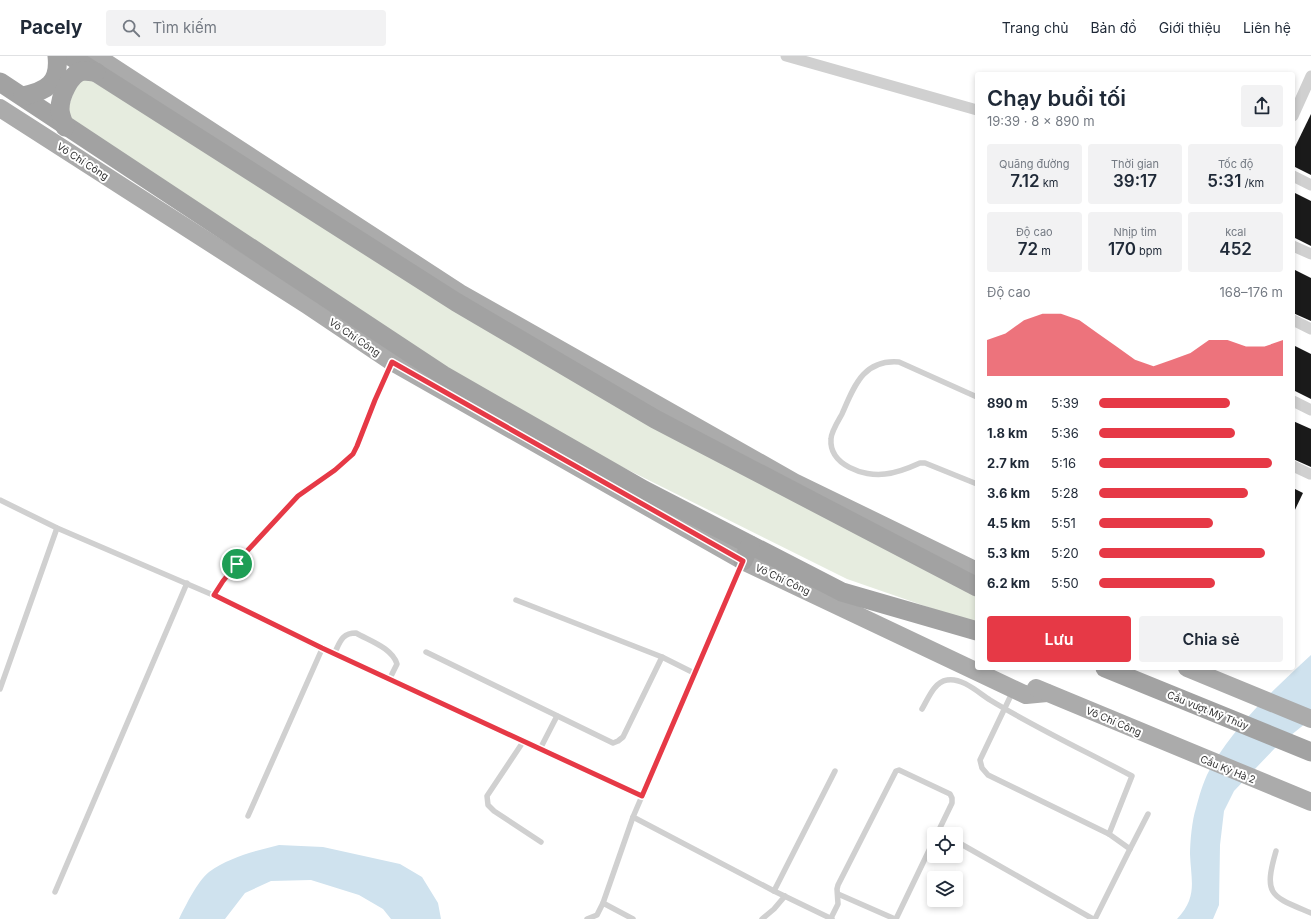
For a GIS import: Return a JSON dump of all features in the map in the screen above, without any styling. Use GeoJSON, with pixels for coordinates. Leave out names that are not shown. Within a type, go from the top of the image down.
{"type":"FeatureCollection","features":[{"type":"Feature","properties":{"kind":"highway"},"geometry":{"type":"LineString","coordinates":[[23,96],[41,91],[54,81],[57,72],[58,56]]}},
{"type":"Feature","properties":{"kind":"highway"},"geometry":{"type":"LineString","coordinates":[[70,56],[96,64],[456,302],[648,414],[975,586]]}},
{"type":"Feature","properties":{"kind":"highway"},"geometry":{"type":"LineString","coordinates":[[65,127],[60,111],[60,103],[68,85],[75,75],[96,64]]}},
{"type":"Feature","properties":{"kind":"highway","name":"Võ Chí Công"},"geometry":{"type":"LineString","coordinates":[[0,82],[23,96],[65,127],[443,375],[644,490],[747,553],[842,592],[975,630]]}},
{"type":"Feature","properties":{"kind":"highway","name":"Cầu vượt Mỹ Thủy"},"geometry":{"type":"LineString","coordinates":[[1110,670],[1311,752]]}},
{"type":"Feature","properties":{"kind":"highway","name":"Cầu vượt Mỹ Thủy"},"geometry":{"type":"LineString","coordinates":[[1145,670],[1311,738]]}},
{"type":"Feature","properties":{"kind":"main road"},"geometry":{"type":"LineString","coordinates":[[96,64],[460,293],[794,482],[975,570]]}},
{"type":"Feature","properties":{"kind":"main road","name":"Võ Chí Công"},"geometry":{"type":"LineString","coordinates":[[0,108],[307,305],[392,362],[747,553],[1014,690],[1026,695],[1047,693]]}},
{"type":"Feature","properties":{"kind":"main road","name":"Võ Chí Công"},"geometry":{"type":"LineString","coordinates":[[842,592],[904,628],[975,660]]}},
{"type":"Feature","properties":{"kind":"main road","name":"Võ Chí Công"},"geometry":{"type":"LineString","coordinates":[[996,670],[1181,750]]}},
{"type":"Feature","properties":{"kind":"main road"},"geometry":{"type":"LineString","coordinates":[[1192,670],[1311,719]]}},
{"type":"Feature","properties":{"kind":"main road","name":"Cầu Kỳ Hà 2"},"geometry":{"type":"LineString","coordinates":[[1181,750],[1311,802]]}},
{"type":"Feature","properties":{"kind":"street"},"geometry":{"type":"LineString","coordinates":[[786,56],[975,109]]}},
{"type":"Feature","properties":{"kind":"street"},"geometry":{"type":"LineString","coordinates":[[1295,112],[1311,76]]}},
{"type":"Feature","properties":{"kind":"street"},"geometry":{"type":"LineString","coordinates":[[1295,177],[1311,185]]}},
{"type":"Feature","properties":{"kind":"street"},"geometry":{"type":"LineString","coordinates":[[1295,247],[1311,254]]}},
{"type":"Feature","properties":{"kind":"street"},"geometry":{"type":"LineString","coordinates":[[1295,321],[1311,329]]}},
{"type":"Feature","properties":{"kind":"street"},"geometry":{"type":"LineString","coordinates":[[1295,402],[1311,410]]}},
{"type":"Feature","properties":{"kind":"street"},"geometry":{"type":"LineString","coordinates":[[1295,467],[1310,474]]}},
{"type":"Feature","properties":{"kind":"lane"},"geometry":{"type":"LineString","coordinates":[[975,396],[899,362],[888,361],[868,370],[856,382],[831,438],[834,456],[846,466],[866,474],[884,475],[920,463],[925,463],[975,483]]}},
{"type":"Feature","properties":{"kind":"lane"},"geometry":{"type":"LineString","coordinates":[[214,595],[223,581],[248,550],[298,496],[335,470],[353,454],[392,362]]}},
{"type":"Feature","properties":{"kind":"lane"},"geometry":{"type":"LineString","coordinates":[[0,500],[57,528],[214,595],[389,680],[642,796]]}},
{"type":"Feature","properties":{"kind":"lane"},"geometry":{"type":"LineString","coordinates":[[0,689],[57,528]]}},
{"type":"Feature","properties":{"kind":"lane"},"geometry":{"type":"LineString","coordinates":[[587,919],[596,917],[603,903],[633,817],[747,553]]}},
{"type":"Feature","properties":{"kind":"lane"},"geometry":{"type":"LineString","coordinates":[[55,892],[187,583]]}},
{"type":"Feature","properties":{"kind":"lane"},"geometry":{"type":"LineString","coordinates":[[516,600],[662,657],[694,673]]}},
{"type":"Feature","properties":{"kind":"lane"},"geometry":{"type":"LineString","coordinates":[[334,654],[343,636],[349,633],[356,633],[390,653],[395,658],[397,664],[389,680]]}},
{"type":"Feature","properties":{"kind":"lane"},"geometry":{"type":"LineString","coordinates":[[248,816],[322,648]]}},
{"type":"Feature","properties":{"kind":"lane"},"geometry":{"type":"LineString","coordinates":[[426,652],[613,743],[623,737],[662,657]]}},
{"type":"Feature","properties":{"kind":"lane"},"geometry":{"type":"LineString","coordinates":[[922,709],[936,685],[948,679],[963,683],[1005,709],[1132,776],[1108,834]]}},
{"type":"Feature","properties":{"kind":"lane"},"geometry":{"type":"LineString","coordinates":[[1014,690],[980,760],[982,768],[988,775],[1108,834],[1130,849]]}},
{"type":"Feature","properties":{"kind":"lane"},"geometry":{"type":"LineString","coordinates":[[540,749],[557,716]]}},
{"type":"Feature","properties":{"kind":"lane"},"geometry":{"type":"LineString","coordinates":[[523,742],[487,796],[488,805],[494,811],[541,842]]}},
{"type":"Feature","properties":{"kind":"lane"},"geometry":{"type":"LineString","coordinates":[[633,817],[774,891],[832,919],[838,904],[838,885],[896,771],[899,770],[950,794],[952,803],[940,827]]}},
{"type":"Feature","properties":{"kind":"lane"},"geometry":{"type":"LineString","coordinates":[[774,891],[835,771]]}},
{"type":"Feature","properties":{"kind":"lane"},"geometry":{"type":"LineString","coordinates":[[963,845],[1094,919],[1148,814]]}},
{"type":"Feature","properties":{"kind":"lane"},"geometry":{"type":"LineString","coordinates":[[1276,851],[1270,874],[1273,892],[1279,900],[1311,913]]}},
{"type":"Feature","properties":{"kind":"lane"},"geometry":{"type":"LineString","coordinates":[[838,894],[895,919],[927,854]]}},
{"type":"Feature","properties":{"kind":"lane"},"geometry":{"type":"LineString","coordinates":[[762,919],[774,909],[785,896]]}},
{"type":"Feature","properties":{"kind":"lane"},"geometry":{"type":"LineString","coordinates":[[603,903],[633,919]]}},
{"type":"Feature","properties":{"kind":"shaded area"},"geometry":{"type":"Polygon","coordinates":[[[83,76],[975,593],[975,621],[948,614],[847,579],[552,432],[425,358],[66,115],[76,84],[83,76]]]}},
{"type":"Feature","properties":{"kind":"water"},"geometry":{"type":"Polygon","coordinates":[[[1311,655],[1311,719],[1275,748],[1234,791],[1224,811],[1220,845],[1219,905],[1213,919],[1177,919],[1184,911],[1191,896],[1192,881],[1190,849],[1192,825],[1200,794],[1209,771],[1230,739],[1255,709],[1311,655]]]}},
{"type":"Feature","properties":{"kind":"water"},"geometry":{"type":"Polygon","coordinates":[[[279,845],[323,847],[400,864],[422,877],[438,903],[441,919],[391,919],[383,909],[359,895],[311,880],[271,881],[245,893],[225,919],[179,919],[196,888],[209,872],[234,858],[279,845]]]}},
{"type":"Feature","properties":{"kind":"building"},"geometry":{"type":"Polygon","coordinates":[[[1311,114],[1311,175],[1295,167],[1295,147],[1311,114]]]}},
{"type":"Feature","properties":{"kind":"building"},"geometry":{"type":"Polygon","coordinates":[[[1295,193],[1311,201],[1311,246],[1295,238],[1295,193]]]}},
{"type":"Feature","properties":{"kind":"building"},"geometry":{"type":"Polygon","coordinates":[[[1295,270],[1311,278],[1311,321],[1295,314],[1295,270]]]}},
{"type":"Feature","properties":{"kind":"building"},"geometry":{"type":"Polygon","coordinates":[[[1295,346],[1311,354],[1311,399],[1295,391],[1295,346]]]}},
{"type":"Feature","properties":{"kind":"building"},"geometry":{"type":"Polygon","coordinates":[[[1295,422],[1311,429],[1311,467],[1295,460],[1295,422]]]}},
{"type":"Feature","properties":{"kind":"building"},"geometry":{"type":"Polygon","coordinates":[[[1295,489],[1303,493],[1295,510],[1295,489]]]}},
{"type":"Feature","properties":{"kind":"route"},"geometry":{"type":"LineString","coordinates":[[392,362],[743,561],[642,796],[322,648],[214,595],[237,564],[298,496],[335,470],[353,454],[392,362]]}}]}
